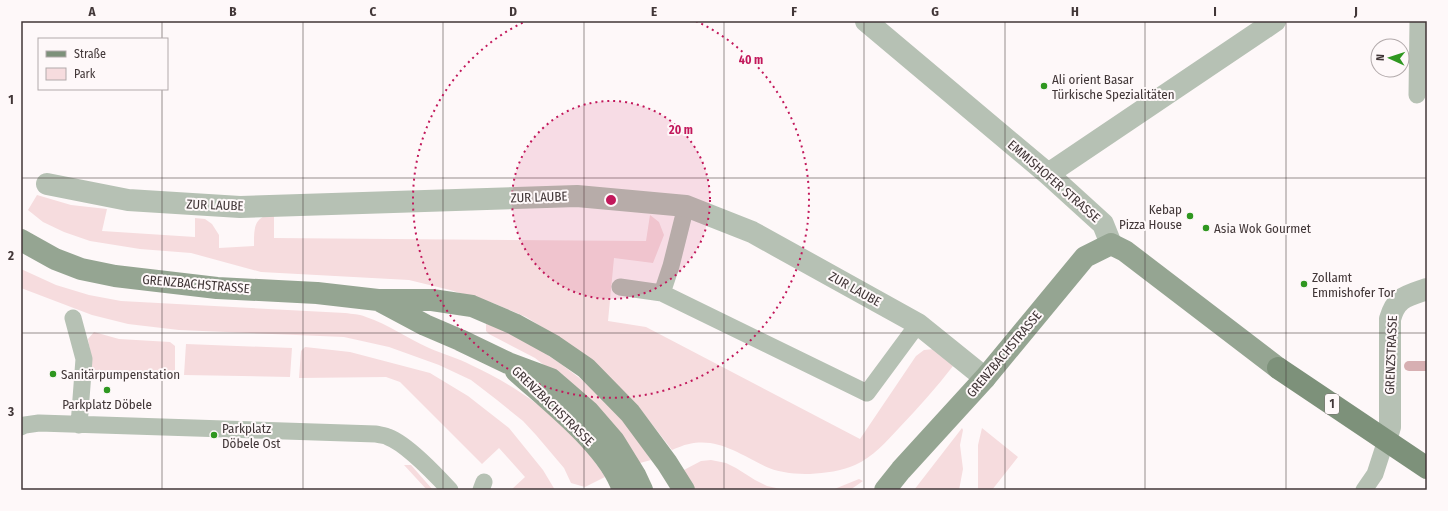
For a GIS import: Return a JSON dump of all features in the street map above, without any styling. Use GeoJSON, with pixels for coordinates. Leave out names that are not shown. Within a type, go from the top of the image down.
{"type":"FeatureCollection","features":[{"type":"Feature","properties":{"kind":"main road","name":"GRENZBACHSTRASSE"},"geometry":{"type":"LineString","coordinates":[[21,240],[55,259],[82,269],[115,276],[217,288],[317,293],[378,300],[432,300],[472,306],[514,324],[554,346],[586,368],[630,413],[667,463],[684,490]]}},
{"type":"Feature","properties":{"kind":"main road","name":"1"},"geometry":{"type":"LineString","coordinates":[[1111,244],[1125,251],[1278,368],[1427,468]]}},
{"type":"Feature","properties":{"kind":"main road","name":"GRENZBACHSTRASSE"},"geometry":{"type":"LineString","coordinates":[[885,490],[901,470],[985,378],[1085,257],[1111,244]]}},
{"type":"Feature","properties":{"kind":"main road","name":"GRENZBACHSTRASSE"},"geometry":{"type":"LineString","coordinates":[[378,300],[425,325],[508,363],[551,379],[588,411],[614,441],[635,475],[642,490]]}},
{"type":"Feature","properties":{"kind":"main road","name":"GRENZBACHSTRASSE"},"geometry":{"type":"LineString","coordinates":[[508,363],[575,424],[604,456],[620,482],[623,490]]}},
{"type":"Feature","properties":{"kind":"main road","name":"GRENZBACHSTRASSE"},"geometry":{"type":"LineString","coordinates":[[870,490],[901,470]]}},
{"type":"Feature","properties":{"kind":"street","name":"EMMISHOFER STRASSE"},"geometry":{"type":"LineString","coordinates":[[866,21],[1048,174],[1103,224],[1111,244]]}},
{"type":"Feature","properties":{"kind":"street"},"geometry":{"type":"LineString","coordinates":[[1048,174],[1275,21]]}},
{"type":"Feature","properties":{"kind":"street","name":"ZUR LAUBE"},"geometry":{"type":"LineString","coordinates":[[47,184],[128,200],[240,207],[577,196],[686,206],[752,232],[918,324],[985,378]]}},
{"type":"Feature","properties":{"kind":"street","name":"GRENZSTRASSE"},"geometry":{"type":"LineString","coordinates":[[1386,440],[1390,427],[1390,319],[1393,308],[1401,300],[1427,289]]}},
{"type":"Feature","properties":{"kind":"lane"},"geometry":{"type":"LineString","coordinates":[[1417,95],[1418,21]]}},
{"type":"Feature","properties":{"kind":"lane"},"geometry":{"type":"LineString","coordinates":[[662,293],[671,266],[686,206]]}},
{"type":"Feature","properties":{"kind":"lane"},"geometry":{"type":"LineString","coordinates":[[620,287],[662,293],[867,393],[918,324]]}},
{"type":"Feature","properties":{"kind":"lane"},"geometry":{"type":"LineString","coordinates":[[73,318],[84,359],[79,425]]}},
{"type":"Feature","properties":{"kind":"lane"},"geometry":{"type":"LineString","coordinates":[[21,427],[25,424],[39,423],[376,434],[389,437],[400,443],[433,472],[450,490]]}},
{"type":"Feature","properties":{"kind":"lane"},"geometry":{"type":"LineString","coordinates":[[1364,490],[1375,474],[1386,440]]}},
{"type":"Feature","properties":{"kind":"green space"},"geometry":{"type":"Polygon","coordinates":[[[37,195],[71,205],[107,209],[102,231],[195,237],[195,218],[205,219],[212,224],[219,235],[219,248],[254,246],[256,224],[262,217],[274,214],[274,238],[646,241],[650,215],[659,222],[664,235],[653,263],[614,258],[608,321],[646,327],[860,439],[916,356],[924,350],[934,349],[953,366],[927,398],[889,439],[862,462],[845,469],[827,472],[810,474],[784,472],[769,468],[720,445],[710,443],[689,444],[672,450],[637,405],[558,337],[526,317],[493,303],[409,280],[261,272],[191,253],[140,249],[90,241],[64,232],[43,222],[28,210],[37,195]]]}},
{"type":"Feature","properties":{"kind":"green space"},"geometry":{"type":"Polygon","coordinates":[[[21,269],[56,285],[89,295],[121,301],[345,313],[364,316],[429,348],[461,360],[491,375],[529,398],[563,426],[579,442],[605,477],[585,487],[571,483],[564,468],[523,421],[471,380],[439,365],[389,347],[344,337],[179,330],[128,324],[92,315],[21,288],[21,269]]]}},
{"type":"Feature","properties":{"kind":"green space"},"geometry":{"type":"Polygon","coordinates":[[[486,324],[494,325],[537,348],[586,383],[629,427],[651,460],[640,463],[583,396],[535,358],[489,334],[486,331],[486,324]]]}},
{"type":"Feature","properties":{"kind":"green space"},"geometry":{"type":"Polygon","coordinates":[[[94,332],[119,339],[170,342],[175,346],[175,374],[90,371],[91,356],[88,339],[94,332]]]}},
{"type":"Feature","properties":{"kind":"green space"},"geometry":{"type":"Polygon","coordinates":[[[186,344],[292,348],[290,377],[184,375],[186,344]]]}},
{"type":"Feature","properties":{"kind":"green space"},"geometry":{"type":"Polygon","coordinates":[[[305,347],[350,352],[430,373],[468,396],[509,428],[543,470],[555,490],[511,490],[525,477],[499,448],[482,464],[400,382],[386,377],[299,378],[301,351],[305,347]]]}},
{"type":"Feature","properties":{"kind":"green space"},"geometry":{"type":"Polygon","coordinates":[[[962,428],[963,430],[960,445],[963,469],[959,490],[914,490],[962,428]]]}},
{"type":"Feature","properties":{"kind":"green space"},"geometry":{"type":"Polygon","coordinates":[[[982,428],[1018,457],[992,490],[978,490],[978,445],[982,428]]]}},
{"type":"Feature","properties":{"kind":"green space"},"geometry":{"type":"Polygon","coordinates":[[[711,460],[726,463],[767,486],[785,490],[694,490],[682,471],[701,461],[711,460]]]}},
{"type":"Feature","properties":{"kind":"green space"},"geometry":{"type":"Polygon","coordinates":[[[404,465],[411,465],[433,490],[427,490],[404,465]]]}},
{"type":"Feature","properties":{"kind":"green space"},"geometry":{"type":"Polygon","coordinates":[[[859,479],[863,481],[850,490],[832,490],[859,479]]]}},
{"type":"Feature","properties":{"kind":"waterway"},"geometry":{"type":"LineString","coordinates":[[1409,366],[1427,366]]}},
{"type":"Feature","properties":{"kind":"place","name":"Ali orient Basar Türkische Spezialitäten"},"geometry":{"type":"Point","coordinates":[1044,86]}},
{"type":"Feature","properties":{"kind":"place","name":"Kebap Pizza House"},"geometry":{"type":"Point","coordinates":[1190,216]}},
{"type":"Feature","properties":{"kind":"place","name":"Asia Wok Gourmet"},"geometry":{"type":"Point","coordinates":[1206,228]}},
{"type":"Feature","properties":{"kind":"place","name":"Zollamt Emmishofer Tor"},"geometry":{"type":"Point","coordinates":[1304,284]}},
{"type":"Feature","properties":{"kind":"place","name":"Sanitärpumpenstation"},"geometry":{"type":"Point","coordinates":[53,374]}},
{"type":"Feature","properties":{"kind":"place","name":"Parkplatz Döbele"},"geometry":{"type":"Point","coordinates":[107,390]}},
{"type":"Feature","properties":{"kind":"place","name":"Parkplatz Döbele Ost"},"geometry":{"type":"Point","coordinates":[214,435]}}]}
